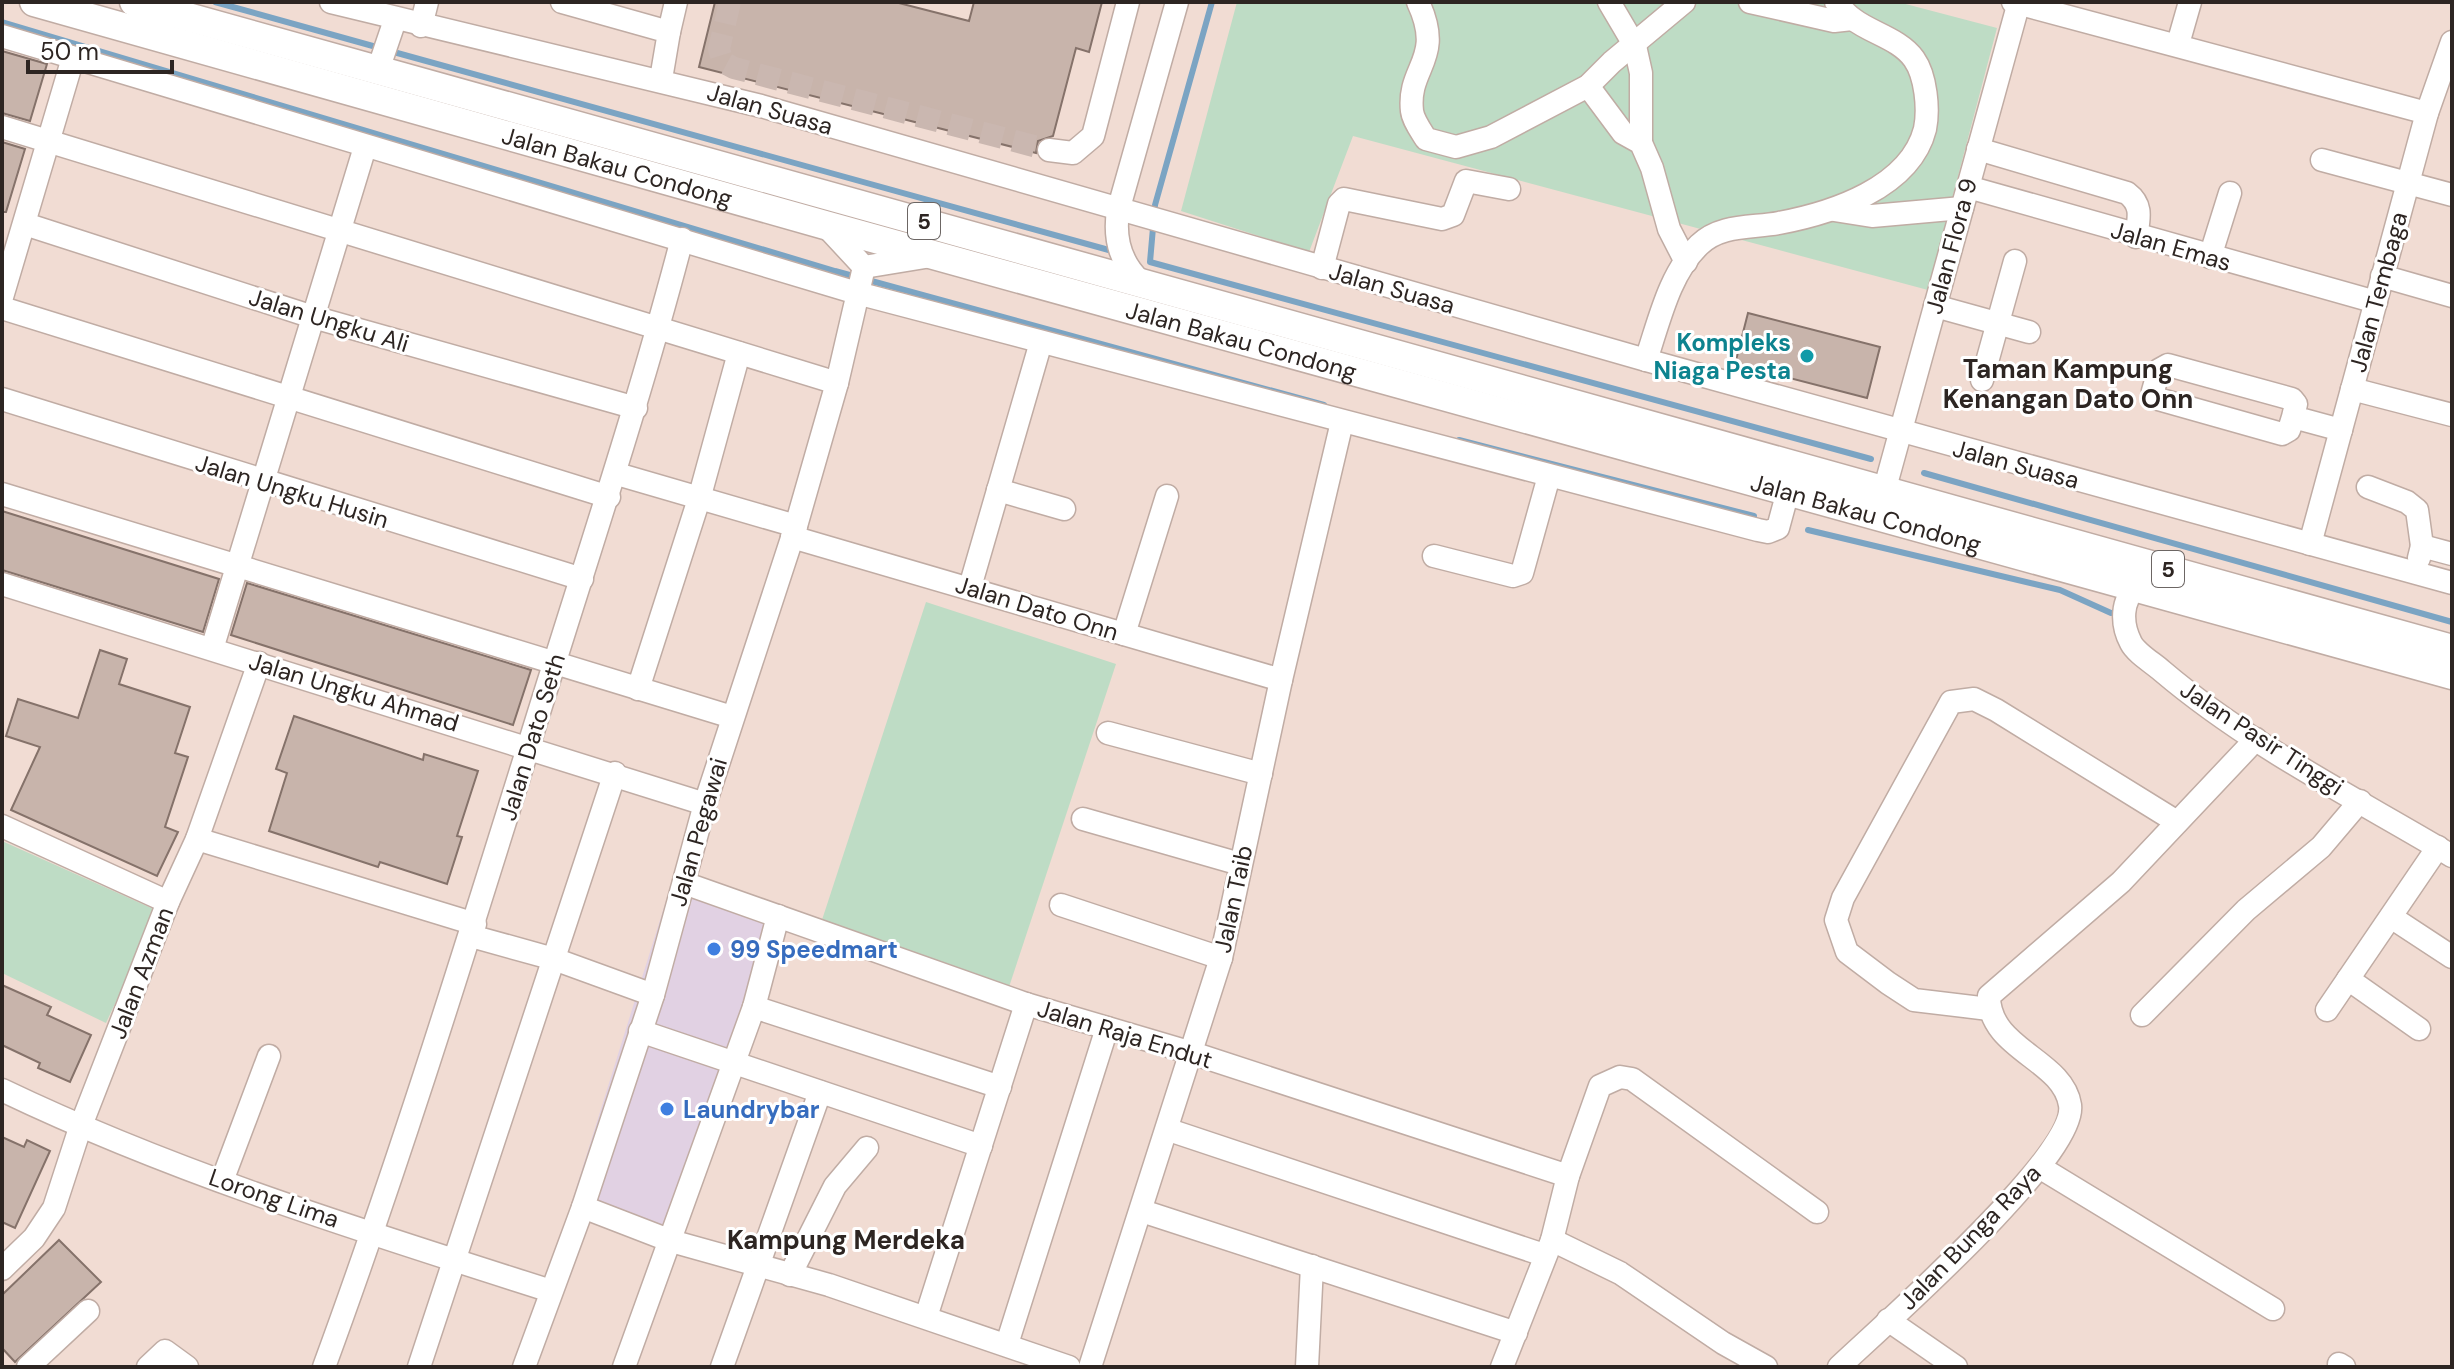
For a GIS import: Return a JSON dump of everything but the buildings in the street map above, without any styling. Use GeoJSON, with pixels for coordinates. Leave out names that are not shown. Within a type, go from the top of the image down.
{"type":"FeatureCollection","features":[{"type":"Feature","properties":{"kind":"main road","name":"Jalan Bakau Condong"},"geometry":{"type":"LineString","coordinates":[[34,2],[939,257],[1788,491],[1881,502],[2132,591],[2452,675]]}},
{"type":"Feature","properties":{"kind":"main road","name":"Jalan Bakau Condong"},"geometry":{"type":"LineString","coordinates":[[134,2],[387,45],[1881,502],[2452,649]]}},
{"type":"Feature","properties":{"kind":"street","name":"Jalan Suasa"},"geometry":{"type":"LineString","coordinates":[[331,2],[387,45],[421,26],[661,79],[763,95],[1117,220],[1141,217],[1900,432],[2452,583]]}},
{"type":"Feature","properties":{"kind":"street"},"geometry":{"type":"LineString","coordinates":[[421,26],[427,2]]}},
{"type":"Feature","properties":{"kind":"street"},"geometry":{"type":"LineString","coordinates":[[562,2],[669,32]]}},
{"type":"Feature","properties":{"kind":"street"},"geometry":{"type":"LineString","coordinates":[[661,79],[676,2]]}},
{"type":"Feature","properties":{"kind":"street"},"geometry":{"type":"LineString","coordinates":[[1049,150],[1073,153],[1093,136],[1128,2]]}},
{"type":"Feature","properties":{"kind":"street"},"geometry":{"type":"LineString","coordinates":[[1133,274],[1117,220],[1177,2]]}},
{"type":"Feature","properties":{"kind":"street"},"geometry":{"type":"LineString","coordinates":[[1418,2],[1425,17],[1429,46],[1413,87],[1412,114],[1426,139],[1456,147],[1491,137],[1588,86],[1684,2]]}},
{"type":"Feature","properties":{"kind":"street"},"geometry":{"type":"LineString","coordinates":[[1609,2],[1635,46],[1641,73],[1641,143],[1652,168],[1669,229],[1686,262]]}},
{"type":"Feature","properties":{"kind":"street"},"geometry":{"type":"LineString","coordinates":[[1750,2],[1834,21],[1852,19]]}},
{"type":"Feature","properties":{"kind":"street"},"geometry":{"type":"LineString","coordinates":[[1646,360],[1670,288],[1700,244],[1724,230],[1779,223],[1834,210],[1892,178],[1909,162],[1922,140],[1927,118],[1924,88],[1914,59],[1895,42],[1852,19],[1836,2]]}},
{"type":"Feature","properties":{"kind":"street"},"geometry":{"type":"LineString","coordinates":[[2178,44],[2190,2]]}},
{"type":"Feature","properties":{"kind":"street"},"geometry":{"type":"LineString","coordinates":[[2017,3],[2427,113]]}},
{"type":"Feature","properties":{"kind":"street","name":"Jalan Flora 9"},"geometry":{"type":"LineString","coordinates":[[1881,502],[2017,3]]}},
{"type":"Feature","properties":{"kind":"street"},"geometry":{"type":"LineString","coordinates":[[2,36],[365,147],[682,239],[860,280],[1041,342],[1768,532],[1778,528],[1788,491]]}},
{"type":"Feature","properties":{"kind":"street","name":"Jalan Tembaga"},"geometry":{"type":"LineString","coordinates":[[2310,544],[2427,113],[2452,42]]}},
{"type":"Feature","properties":{"kind":"street"},"geometry":{"type":"LineString","coordinates":[[2,297],[73,58]]}},
{"type":"Feature","properties":{"kind":"street"},"geometry":{"type":"LineString","coordinates":[[1588,86],[1623,133],[1641,143]]}},
{"type":"Feature","properties":{"kind":"street"},"geometry":{"type":"LineString","coordinates":[[2,127],[837,383]]}},
{"type":"Feature","properties":{"kind":"street"},"geometry":{"type":"LineString","coordinates":[[212,649],[365,147]]}},
{"type":"Feature","properties":{"kind":"street"},"geometry":{"type":"LineString","coordinates":[[1978,149],[2127,193],[2137,201],[2140,212],[2136,237]]}},
{"type":"Feature","properties":{"kind":"street"},"geometry":{"type":"LineString","coordinates":[[2322,160],[2452,195]]}},
{"type":"Feature","properties":{"kind":"street"},"geometry":{"type":"LineString","coordinates":[[1322,268],[1339,204],[1344,199],[1442,219],[1453,215],[1466,181],[1509,189]]}},
{"type":"Feature","properties":{"kind":"street"},"geometry":{"type":"LineString","coordinates":[[2210,257],[2230,193]]}},
{"type":"Feature","properties":{"kind":"street"},"geometry":{"type":"LineString","coordinates":[[1834,210],[1872,216],[1965,198]]}},
{"type":"Feature","properties":{"kind":"street","name":"Jalan Emas"},"geometry":{"type":"LineString","coordinates":[[1965,198],[2136,237],[2376,302]]}},
{"type":"Feature","properties":{"kind":"street","name":"Jalan Ungku Ali"},"geometry":{"type":"LineString","coordinates":[[25,224],[313,317],[636,408]]}},
{"type":"Feature","properties":{"kind":"street"},"geometry":{"type":"LineString","coordinates":[[825,225],[860,280]]}},
{"type":"Feature","properties":{"kind":"street","name":"Jalan Dato Seth"},"geometry":{"type":"LineString","coordinates":[[324,1367],[373,1232],[473,930],[528,746],[617,474],[682,239]]}},
{"type":"Feature","properties":{"kind":"street"},"geometry":{"type":"LineString","coordinates":[[860,280],[899,259],[939,257]]}},
{"type":"Feature","properties":{"kind":"street"},"geometry":{"type":"LineString","coordinates":[[1982,380],[2015,261]]}},
{"type":"Feature","properties":{"kind":"street"},"geometry":{"type":"LineString","coordinates":[[2382,276],[2452,296]]}},
{"type":"Feature","properties":{"kind":"street","name":"Jalan Pegawai"},"geometry":{"type":"LineString","coordinates":[[524,1367],[583,1207],[653,995],[705,804],[794,531],[837,383],[860,280]]}},
{"type":"Feature","properties":{"kind":"street"},"geometry":{"type":"LineString","coordinates":[[1935,306],[2029,332]]}},
{"type":"Feature","properties":{"kind":"street"},"geometry":{"type":"LineString","coordinates":[[2,308],[609,497]]}},
{"type":"Feature","properties":{"kind":"street"},"geometry":{"type":"LineString","coordinates":[[970,587],[1041,342]]}},
{"type":"Feature","properties":{"kind":"street"},"geometry":{"type":"LineString","coordinates":[[638,689],[699,499],[739,353]]}},
{"type":"Feature","properties":{"kind":"street"},"geometry":{"type":"LineString","coordinates":[[2168,365],[2292,399],[2296,404],[2293,417],[2289,430],[2282,434],[2158,399],[2153,391],[2159,370],[2168,365]]}},
{"type":"Feature","properties":{"kind":"street"},"geometry":{"type":"LineString","coordinates":[[2352,389],[2452,415]]}},
{"type":"Feature","properties":{"kind":"street","name":"Jalan Ungku Husin"},"geometry":{"type":"LineString","coordinates":[[2,399],[582,579]]}},
{"type":"Feature","properties":{"kind":"street"},"geometry":{"type":"LineString","coordinates":[[2383,411],[2452,429]]}},
{"type":"Feature","properties":{"kind":"street"},"geometry":{"type":"LineString","coordinates":[[2293,417],[2341,430]]}},
{"type":"Feature","properties":{"kind":"street","name":"Jalan Taib"},"geometry":{"type":"LineString","coordinates":[[1090,1367],[1169,1130],[1221,958],[1281,680],[1342,422]]}},
{"type":"Feature","properties":{"kind":"street","name":"Jalan Dato Onn"},"geometry":{"type":"LineString","coordinates":[[617,474],[970,587],[1281,680]]}},
{"type":"Feature","properties":{"kind":"street"},"geometry":{"type":"LineString","coordinates":[[1434,556],[1513,576],[1522,573],[1549,476]]}},
{"type":"Feature","properties":{"kind":"street"},"geometry":{"type":"LineString","coordinates":[[2368,487],[2407,502],[2417,510],[2422,546],[2415,573]]}},
{"type":"Feature","properties":{"kind":"street"},"geometry":{"type":"LineString","coordinates":[[998,490],[1064,509]]}},
{"type":"Feature","properties":{"kind":"street"},"geometry":{"type":"LineString","coordinates":[[2,494],[236,568],[556,661],[732,717]]}},
{"type":"Feature","properties":{"kind":"street"},"geometry":{"type":"LineString","coordinates":[[1124,634],[1167,496]]}},
{"type":"Feature","properties":{"kind":"street"},"geometry":{"type":"LineString","coordinates":[[2422,546],[2452,554]]}},
{"type":"Feature","properties":{"kind":"street","name":"Jalan Ungku Ahmad"},"geometry":{"type":"LineString","coordinates":[[2,584],[615,773],[705,804]]}},
{"type":"Feature","properties":{"kind":"street","name":"Jalan Pasir Tinggi"},"geometry":{"type":"LineString","coordinates":[[2132,591],[2124,611],[2131,644],[2176,683],[2256,739],[2445,852]]}},
{"type":"Feature","properties":{"kind":"street","name":"Jalan Azman"},"geometry":{"type":"LineString","coordinates":[[5,1262],[34,1238],[54,1208],[80,1128],[168,902],[197,839],[259,663]]}},
{"type":"Feature","properties":{"kind":"street"},"geometry":{"type":"LineString","coordinates":[[2177,822],[1996,710],[1974,699],[1951,702],[1843,898],[1836,920],[1838,932],[1847,952],[1914,1000],[1992,1017],[1989,996],[1997,986],[2121,882],[2256,739]]}},
{"type":"Feature","properties":{"kind":"street"},"geometry":{"type":"LineString","coordinates":[[1108,733],[1261,774]]}},
{"type":"Feature","properties":{"kind":"street"},"geometry":{"type":"LineString","coordinates":[[419,1367],[615,773]]}},
{"type":"Feature","properties":{"kind":"street"},"geometry":{"type":"LineString","coordinates":[[2142,1015],[2246,910],[2321,847],[2360,801]]}},
{"type":"Feature","properties":{"kind":"street"},"geometry":{"type":"LineString","coordinates":[[1083,819],[1240,864]]}},
{"type":"Feature","properties":{"kind":"street"},"geometry":{"type":"LineString","coordinates":[[2,826],[168,902]]}},
{"type":"Feature","properties":{"kind":"street"},"geometry":{"type":"LineString","coordinates":[[197,839],[473,930],[653,995]]}},
{"type":"Feature","properties":{"kind":"street"},"geometry":{"type":"LineString","coordinates":[[2327,1010],[2391,917],[2445,852]]}},
{"type":"Feature","properties":{"kind":"street","name":"Jalan Raja Endut"},"geometry":{"type":"LineString","coordinates":[[684,883],[1026,1004],[1192,1053],[1568,1176]]}},
{"type":"Feature","properties":{"kind":"street"},"geometry":{"type":"LineString","coordinates":[[1061,905],[1221,958]]}},
{"type":"Feature","properties":{"kind":"street"},"geometry":{"type":"LineString","coordinates":[[624,1367],[735,1063],[754,1007],[778,916]]}},
{"type":"Feature","properties":{"kind":"street"},"geometry":{"type":"LineString","coordinates":[[2391,917],[2452,957]]}},
{"type":"Feature","properties":{"kind":"street"},"geometry":{"type":"LineString","coordinates":[[2348,979],[2419,1029]]}},
{"type":"Feature","properties":{"kind":"street"},"geometry":{"type":"LineString","coordinates":[[926,1317],[1026,1004]]}},
{"type":"Feature","properties":{"kind":"street"},"geometry":{"type":"LineString","coordinates":[[754,1007],[1000,1087]]}},
{"type":"Feature","properties":{"kind":"street","name":"Jalan Bunga Raya"},"geometry":{"type":"LineString","coordinates":[[1839,1367],[2041,1168],[2067,1125],[2070,1105],[2059,1083],[1992,1017]]}},
{"type":"Feature","properties":{"kind":"street"},"geometry":{"type":"LineString","coordinates":[[1007,1344],[1107,1028]]}},
{"type":"Feature","properties":{"kind":"street"},"geometry":{"type":"LineString","coordinates":[[640,1031],[981,1146]]}},
{"type":"Feature","properties":{"kind":"street"},"geometry":{"type":"LineString","coordinates":[[222,1181],[269,1056]]}},
{"type":"Feature","properties":{"kind":"street"},"geometry":{"type":"LineString","coordinates":[[1502,1367],[1548,1248],[1568,1176],[1600,1086],[1620,1077],[1632,1079],[1817,1212]]}},
{"type":"Feature","properties":{"kind":"street","name":"Lorong Lima"},"geometry":{"type":"LineString","coordinates":[[2,1090],[80,1128],[222,1181],[551,1291]]}},
{"type":"Feature","properties":{"kind":"street"},"geometry":{"type":"LineString","coordinates":[[722,1367],[820,1092]]}},
{"type":"Feature","properties":{"kind":"street"},"geometry":{"type":"LineString","coordinates":[[1169,1130],[1620,1273],[1723,1343],[1766,1367]]}},
{"type":"Feature","properties":{"kind":"street"},"geometry":{"type":"LineString","coordinates":[[790,1275],[835,1186],[867,1148]]}},
{"type":"Feature","properties":{"kind":"street"},"geometry":{"type":"LineString","coordinates":[[2041,1168],[2273,1309]]}},
{"type":"Feature","properties":{"kind":"street"},"geometry":{"type":"LineString","coordinates":[[583,1207],[671,1241],[926,1317],[1069,1367]]}},
{"type":"Feature","properties":{"kind":"street"},"geometry":{"type":"LineString","coordinates":[[1142,1211],[1516,1333]]}},
{"type":"Feature","properties":{"kind":"street"},"geometry":{"type":"LineString","coordinates":[[1307,1367],[1312,1266]]}},
{"type":"Feature","properties":{"kind":"street"},"geometry":{"type":"LineString","coordinates":[[28,1367],[88,1311]]}},
{"type":"Feature","properties":{"kind":"street"},"geometry":{"type":"LineString","coordinates":[[1888,1320],[1956,1367]]}},
{"type":"Feature","properties":{"kind":"street"},"geometry":{"type":"LineString","coordinates":[[148,1367],[165,1351],[187,1367]]}},
{"type":"Feature","properties":{"kind":"shaded area"},"geometry":{"type":"Polygon","coordinates":[[[675,872],[785,911],[674,1247],[570,1208],[675,872]]]}},
{"type":"Feature","properties":{"kind":"green space"},"geometry":{"type":"Polygon","coordinates":[[[1237,2],[1898,2],[1997,28],[1928,290],[1353,136],[1309,252],[1181,211],[1237,2]]]}},
{"type":"Feature","properties":{"kind":"green space"},"geometry":{"type":"Polygon","coordinates":[[[926,602],[1116,664],[1009,987],[821,923],[926,602]]]}},
{"type":"Feature","properties":{"kind":"green space"},"geometry":{"type":"Polygon","coordinates":[[[2,841],[158,911],[106,1023],[2,973],[2,841]]]}},
{"type":"Feature","properties":{"kind":"waterway"},"geometry":{"type":"LineString","coordinates":[[215,2],[380,48]]}},
{"type":"Feature","properties":{"kind":"waterway"},"geometry":{"type":"LineString","coordinates":[[1212,2],[1155,205],[1150,262],[1871,459]]}},
{"type":"Feature","properties":{"kind":"waterway"},"geometry":{"type":"LineString","coordinates":[[2,22],[835,271],[1324,405]]}},
{"type":"Feature","properties":{"kind":"waterway"},"geometry":{"type":"LineString","coordinates":[[390,51],[1116,252]]}},
{"type":"Feature","properties":{"kind":"waterway"},"geometry":{"type":"LineString","coordinates":[[1459,440],[1754,516]]}},
{"type":"Feature","properties":{"kind":"waterway"},"geometry":{"type":"LineString","coordinates":[[1924,473],[2452,622]]}},
{"type":"Feature","properties":{"kind":"waterway"},"geometry":{"type":"LineString","coordinates":[[1808,530],[2060,590],[2111,613]]}},
{"type":"Feature","properties":{"kind":"tunnel"},"geometry":{"type":"LineString","coordinates":[[730,2],[719,49],[723,62],[734,68],[1049,150]]}},
{"type":"Feature","properties":{"kind":"place","name":"Kompleks Niaga Pesta"},"geometry":{"type":"Point","coordinates":[1807,356]}},
{"type":"Feature","properties":{"kind":"place","name":"99 Speedmart"},"geometry":{"type":"Point","coordinates":[714,949]}},
{"type":"Feature","properties":{"kind":"place","name":"Laundrybar"},"geometry":{"type":"Point","coordinates":[667,1109]}},
{"type":"Feature","properties":{"kind":"district","name":"Taman Kampung Kenangan Dato Onn"},"geometry":{"type":"Point","coordinates":[2068,384]}},
{"type":"Feature","properties":{"kind":"district","name":"Kampung Merdeka"},"geometry":{"type":"Point","coordinates":[846,1240]}}]}
